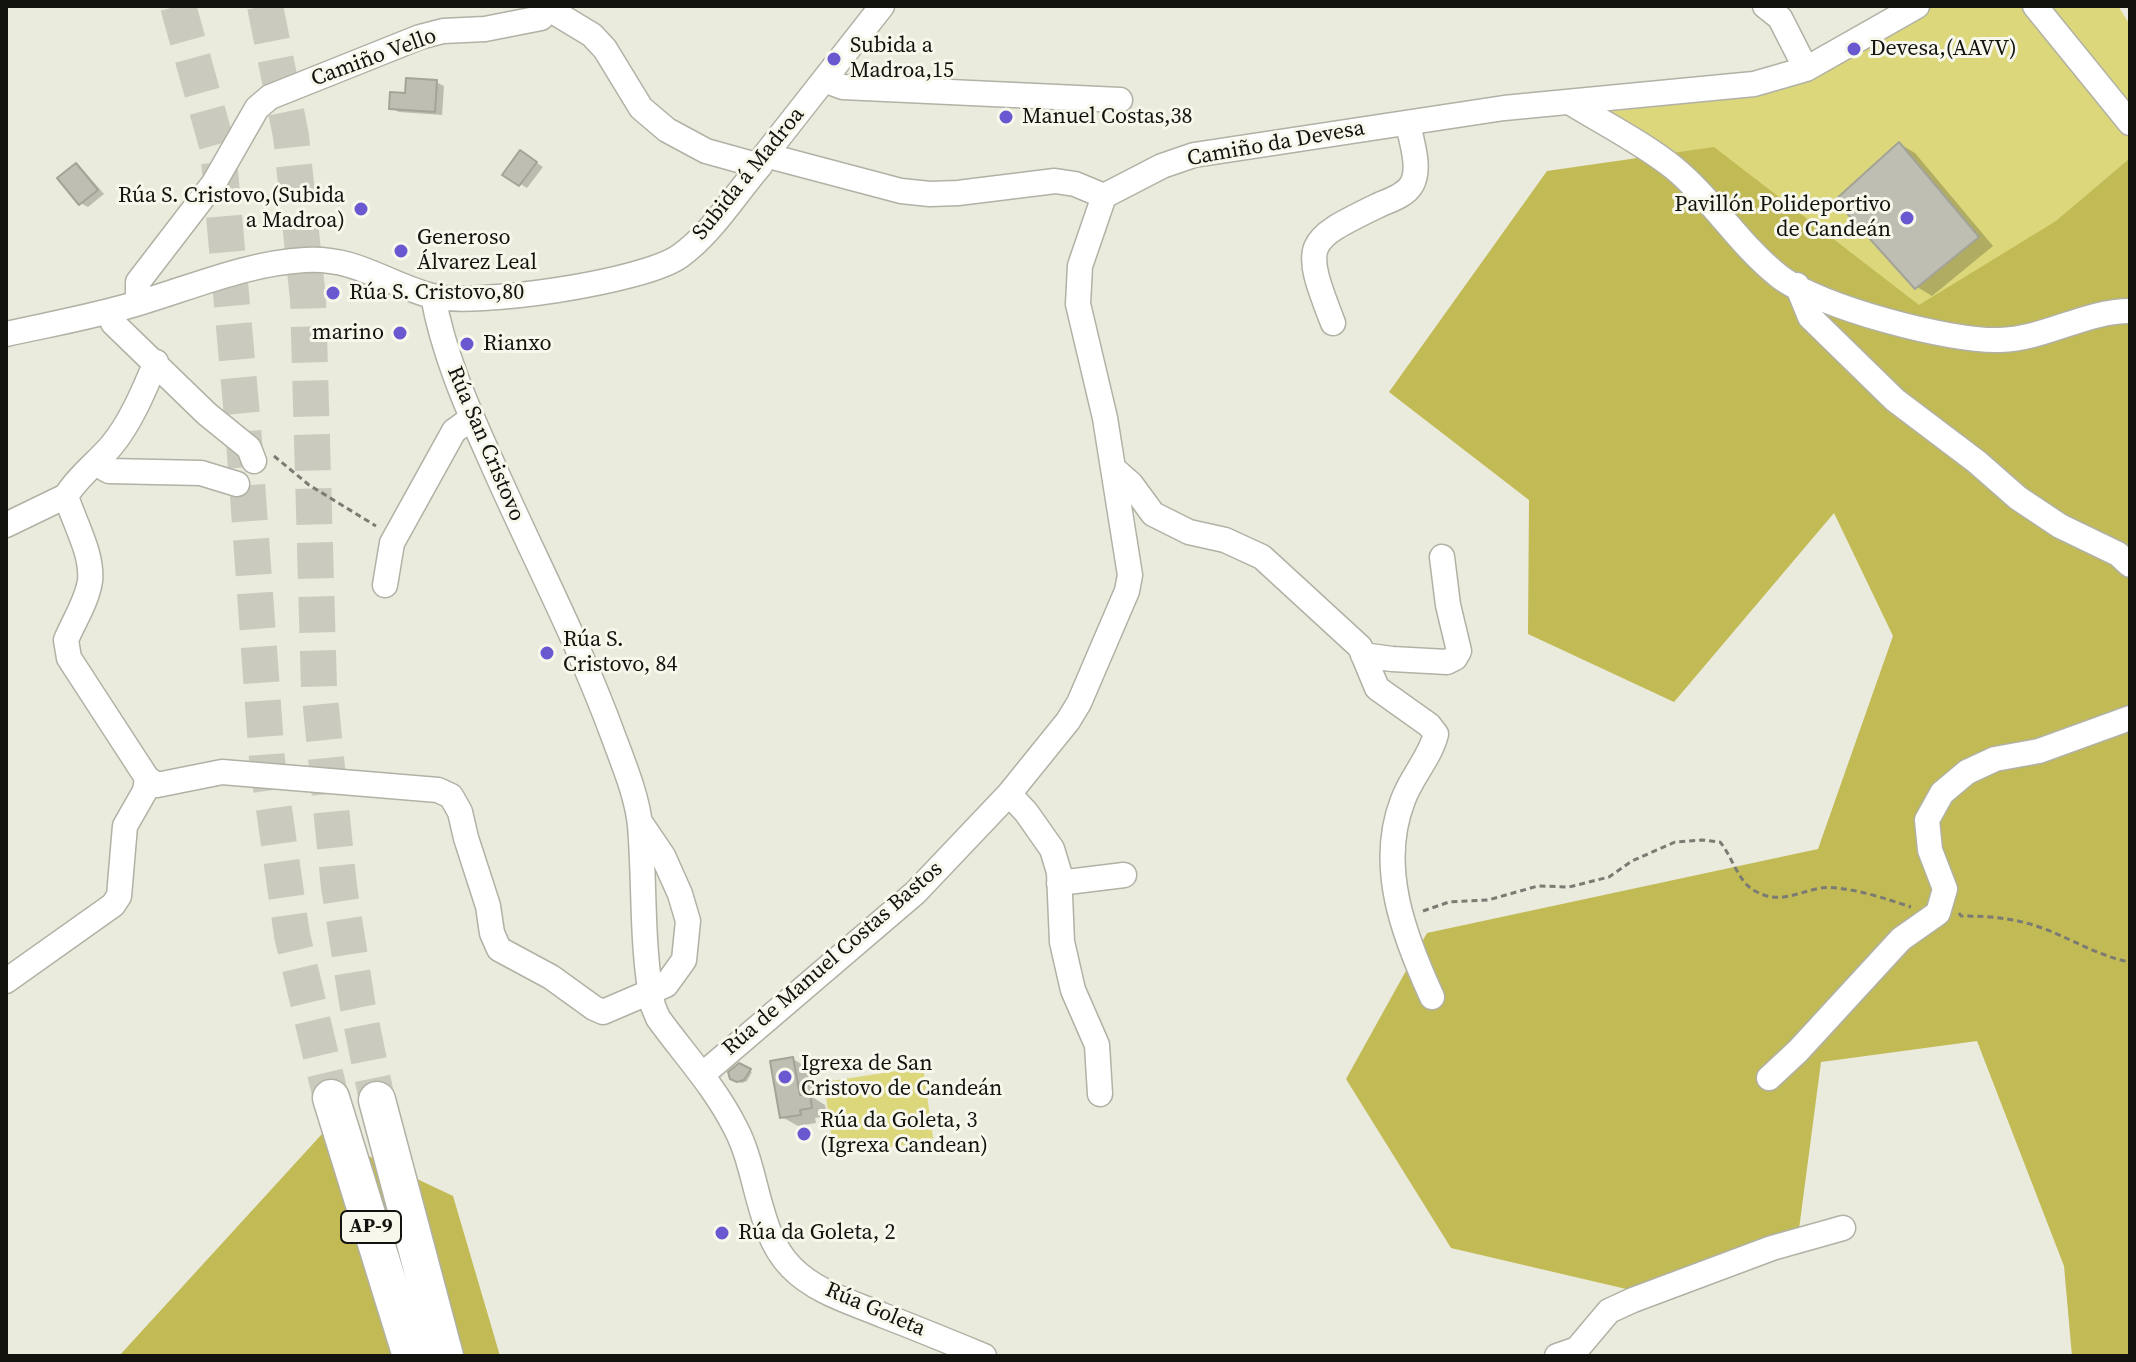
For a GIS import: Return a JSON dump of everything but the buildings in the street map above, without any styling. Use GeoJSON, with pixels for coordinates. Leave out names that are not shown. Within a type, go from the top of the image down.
{"type":"FeatureCollection","features":[{"type":"Feature","properties":{"kind":"highway","name":"AP-9"},"geometry":{"type":"LineString","coordinates":[[331,1098],[411,1356]]}},
{"type":"Feature","properties":{"kind":"highway","name":"AP-9"},"geometry":{"type":"LineString","coordinates":[[377,1100],[445,1356]]}},
{"type":"Feature","properties":{"kind":"street","name":"Subida á Madroa"},"geometry":{"type":"LineString","coordinates":[[433,296],[473,300],[534,293],[664,265],[680,256],[701,236],[882,6]]}},
{"type":"Feature","properties":{"kind":"street"},"geometry":{"type":"LineString","coordinates":[[1765,6],[1780,18],[1806,69]]}},
{"type":"Feature","properties":{"kind":"street","name":"Camiño da Devesa"},"geometry":{"type":"LineString","coordinates":[[1104,196],[1162,166],[1194,155],[1504,108],[1754,84],[1806,69],[1917,6]]}},
{"type":"Feature","properties":{"kind":"street"},"geometry":{"type":"LineString","coordinates":[[2035,6],[2130,123]]}},
{"type":"Feature","properties":{"kind":"street","name":"Camiño Vello"},"geometry":{"type":"LineString","coordinates":[[138,303],[138,282],[214,183],[257,108],[270,97],[420,37],[443,31],[485,29],[541,18],[547,8],[592,35],[605,49],[641,108],[667,130],[706,151],[762,160]]}},
{"type":"Feature","properties":{"kind":"street"},"geometry":{"type":"LineString","coordinates":[[824,80],[843,87],[1120,100]]}},
{"type":"Feature","properties":{"kind":"street"},"geometry":{"type":"LineString","coordinates":[[1571,103],[1671,166],[1782,278],[1822,298],[1894,323],[1968,339],[2003,340],[2036,334],[2085,318],[2130,311]]}},
{"type":"Feature","properties":{"kind":"street"},"geometry":{"type":"LineString","coordinates":[[1333,323],[1316,279],[1314,251],[1318,239],[1330,229],[1401,195],[1412,184],[1415,163],[1408,123]]}},
{"type":"Feature","properties":{"kind":"street"},"geometry":{"type":"LineString","coordinates":[[762,160],[901,191],[958,193],[1055,181],[1075,184],[1104,196]]}},
{"type":"Feature","properties":{"kind":"street","name":"Rúa de Manuel Costas Bastos"},"geometry":{"type":"LineString","coordinates":[[702,1075],[915,893],[1009,794],[1079,703],[1127,591],[1130,575],[1114,469],[1077,291],[1080,266],[1104,196]]}},
{"type":"Feature","properties":{"kind":"street"},"geometry":{"type":"LineString","coordinates":[[6,334],[109,311],[235,273],[310,259],[361,266],[433,296]]}},
{"type":"Feature","properties":{"kind":"street"},"geometry":{"type":"LineString","coordinates":[[1797,285],[1810,317],[1895,400],[1977,462],[2018,498],[2060,526],[2118,554],[2130,565]]}},
{"type":"Feature","properties":{"kind":"street","name":"Rúa San Cristovo"},"geometry":{"type":"LineString","coordinates":[[433,296],[448,354],[472,418],[592,682],[614,740],[640,822],[643,924],[650,992],[658,1018],[702,1075]]}},
{"type":"Feature","properties":{"kind":"street"},"geometry":{"type":"LineString","coordinates":[[109,311],[113,323],[252,455]]}},
{"type":"Feature","properties":{"kind":"street"},"geometry":{"type":"LineString","coordinates":[[6,525],[66,496],[74,482],[114,443],[144,391],[156,362]]}},
{"type":"Feature","properties":{"kind":"street"},"geometry":{"type":"LineString","coordinates":[[385,585],[392,543],[454,431],[472,418]]}},
{"type":"Feature","properties":{"kind":"street"},"geometry":{"type":"LineString","coordinates":[[95,463],[109,471],[201,473],[237,484]]}},
{"type":"Feature","properties":{"kind":"street"},"geometry":{"type":"LineString","coordinates":[[1114,469],[1131,484],[1153,514],[1189,532],[1225,540],[1262,557],[1360,647],[1377,688],[1429,725],[1436,734],[1403,799],[1395,826],[1393,858],[1400,921],[1432,997]]}},
{"type":"Feature","properties":{"kind":"street"},"geometry":{"type":"LineString","coordinates":[[66,496],[89,564],[90,578],[66,640],[66,649],[147,778],[157,785],[222,772],[438,790],[451,796],[460,812],[499,949],[551,977],[603,1012],[650,992]]}},
{"type":"Feature","properties":{"kind":"street"},"geometry":{"type":"LineString","coordinates":[[1363,655],[1447,662],[1455,658],[1459,651],[1451,625],[1442,557]]}},
{"type":"Feature","properties":{"kind":"street"},"geometry":{"type":"LineString","coordinates":[[1769,1078],[1798,1051],[1901,939],[1938,913],[1945,889],[1930,850],[1927,820],[1942,793],[1967,772],[1995,759],[2039,751],[2130,718]]}},
{"type":"Feature","properties":{"kind":"street"},"geometry":{"type":"LineString","coordinates":[[6,981],[113,905],[119,896],[125,826],[145,791],[147,778]]}},
{"type":"Feature","properties":{"kind":"street"},"geometry":{"type":"LineString","coordinates":[[1009,794],[1052,849],[1059,872],[1062,942],[1073,990],[1097,1045],[1100,1094]]}},
{"type":"Feature","properties":{"kind":"street","name":"Rúa San Cristovo"},"geometry":{"type":"LineString","coordinates":[[640,822],[663,856],[688,921],[684,960],[666,985],[650,992]]}},
{"type":"Feature","properties":{"kind":"street"},"geometry":{"type":"LineString","coordinates":[[1059,883],[1124,875]]}},
{"type":"Feature","properties":{"kind":"street","name":"Rúa Goleta"},"geometry":{"type":"LineString","coordinates":[[702,1075],[736,1128],[746,1151],[769,1230],[779,1252],[791,1267],[834,1295],[984,1356]]}},
{"type":"Feature","properties":{"kind":"street"},"geometry":{"type":"LineString","coordinates":[[1557,1356],[1577,1349],[1609,1311],[1633,1300],[1772,1248],[1843,1228]]}},
{"type":"Feature","properties":{"kind":"path"},"geometry":{"type":"LineString","coordinates":[[252,455],[256,446],[273,454],[309,485],[348,511],[396,536]]}},
{"type":"Feature","properties":{"kind":"path"},"geometry":{"type":"LineString","coordinates":[[1400,921],[1449,902],[1488,900],[1538,886],[1569,887],[1609,877],[1632,861],[1675,842],[1702,840],[1720,842],[1740,876],[1753,891],[1790,898],[1822,888],[1853,892],[1938,913]]}},
{"type":"Feature","properties":{"kind":"path"},"geometry":{"type":"LineString","coordinates":[[1945,889],[1961,916],[1992,916],[2039,927],[2111,959],[2130,962]]}},
{"type":"Feature","properties":{"kind":"shaded area"},"geometry":{"type":"Polygon","coordinates":[[[1918,6],[2118,6],[2130,25],[2130,158],[2057,221],[1914,321],[1604,112],[1723,99],[1854,49],[1918,6]]]}},
{"type":"Feature","properties":{"kind":"shaded area"},"geometry":{"type":"Polygon","coordinates":[[[1714,147],[1919,305],[2056,221],[2130,158],[2130,1356],[2072,1356],[2064,1266],[1977,1041],[1821,1062],[1796,1252],[1669,1299],[1451,1248],[1346,1079],[1427,933],[1818,849],[1893,636],[1834,513],[1674,702],[1528,634],[1529,500],[1389,392],[1547,171],[1714,147]]]}},
{"type":"Feature","properties":{"kind":"shaded area"},"geometry":{"type":"Polygon","coordinates":[[[923,1067],[933,1138],[834,1155],[824,1082],[923,1067]]]}},
{"type":"Feature","properties":{"kind":"shaded area"},"geometry":{"type":"Polygon","coordinates":[[[322,1134],[453,1196],[500,1356],[119,1356],[322,1134]]]}},
{"type":"Feature","properties":{"kind":"tunnel"},"geometry":{"type":"LineString","coordinates":[[178,6],[218,149],[243,427],[267,760],[292,935],[331,1098]]}},
{"type":"Feature","properties":{"kind":"tunnel"},"geometry":{"type":"LineString","coordinates":[[265,6],[291,136],[308,299],[319,688],[339,887],[357,1002],[377,1100]]}},
{"type":"Feature","properties":{"kind":"place","name":"Devesa,(AAVV)"},"geometry":{"type":"Point","coordinates":[1854,49]}},
{"type":"Feature","properties":{"kind":"place","name":"Subida a Madroa,15"},"geometry":{"type":"Point","coordinates":[834,59]}},
{"type":"Feature","properties":{"kind":"place","name":"Manuel Costas,38"},"geometry":{"type":"Point","coordinates":[1006,117]}},
{"type":"Feature","properties":{"kind":"place","name":"Rúa S. Cristovo,(Subida a Madroa)"},"geometry":{"type":"Point","coordinates":[361,209]}},
{"type":"Feature","properties":{"kind":"place","name":"Pavillón Polideportivo de Candeán"},"geometry":{"type":"Point","coordinates":[1907,218]}},
{"type":"Feature","properties":{"kind":"place","name":"Generoso Álvarez Leal"},"geometry":{"type":"Point","coordinates":[401,251]}},
{"type":"Feature","properties":{"kind":"place","name":"Rúa S. Cristovo,80"},"geometry":{"type":"Point","coordinates":[333,293]}},
{"type":"Feature","properties":{"kind":"place","name":"marino"},"geometry":{"type":"Point","coordinates":[400,333]}},
{"type":"Feature","properties":{"kind":"place","name":"Rianxo"},"geometry":{"type":"Point","coordinates":[467,344]}},
{"type":"Feature","properties":{"kind":"place","name":"Rúa S. Cristovo, 84"},"geometry":{"type":"Point","coordinates":[547,653]}},
{"type":"Feature","properties":{"kind":"place","name":"Igrexa de San Cristovo de Candeán"},"geometry":{"type":"Point","coordinates":[785,1077]}},
{"type":"Feature","properties":{"kind":"place","name":"Rúa da Goleta, 3 (Igrexa Candean)"},"geometry":{"type":"Point","coordinates":[804,1134]}},
{"type":"Feature","properties":{"kind":"place","name":"Rúa da Goleta, 2"},"geometry":{"type":"Point","coordinates":[722,1233]}}]}
